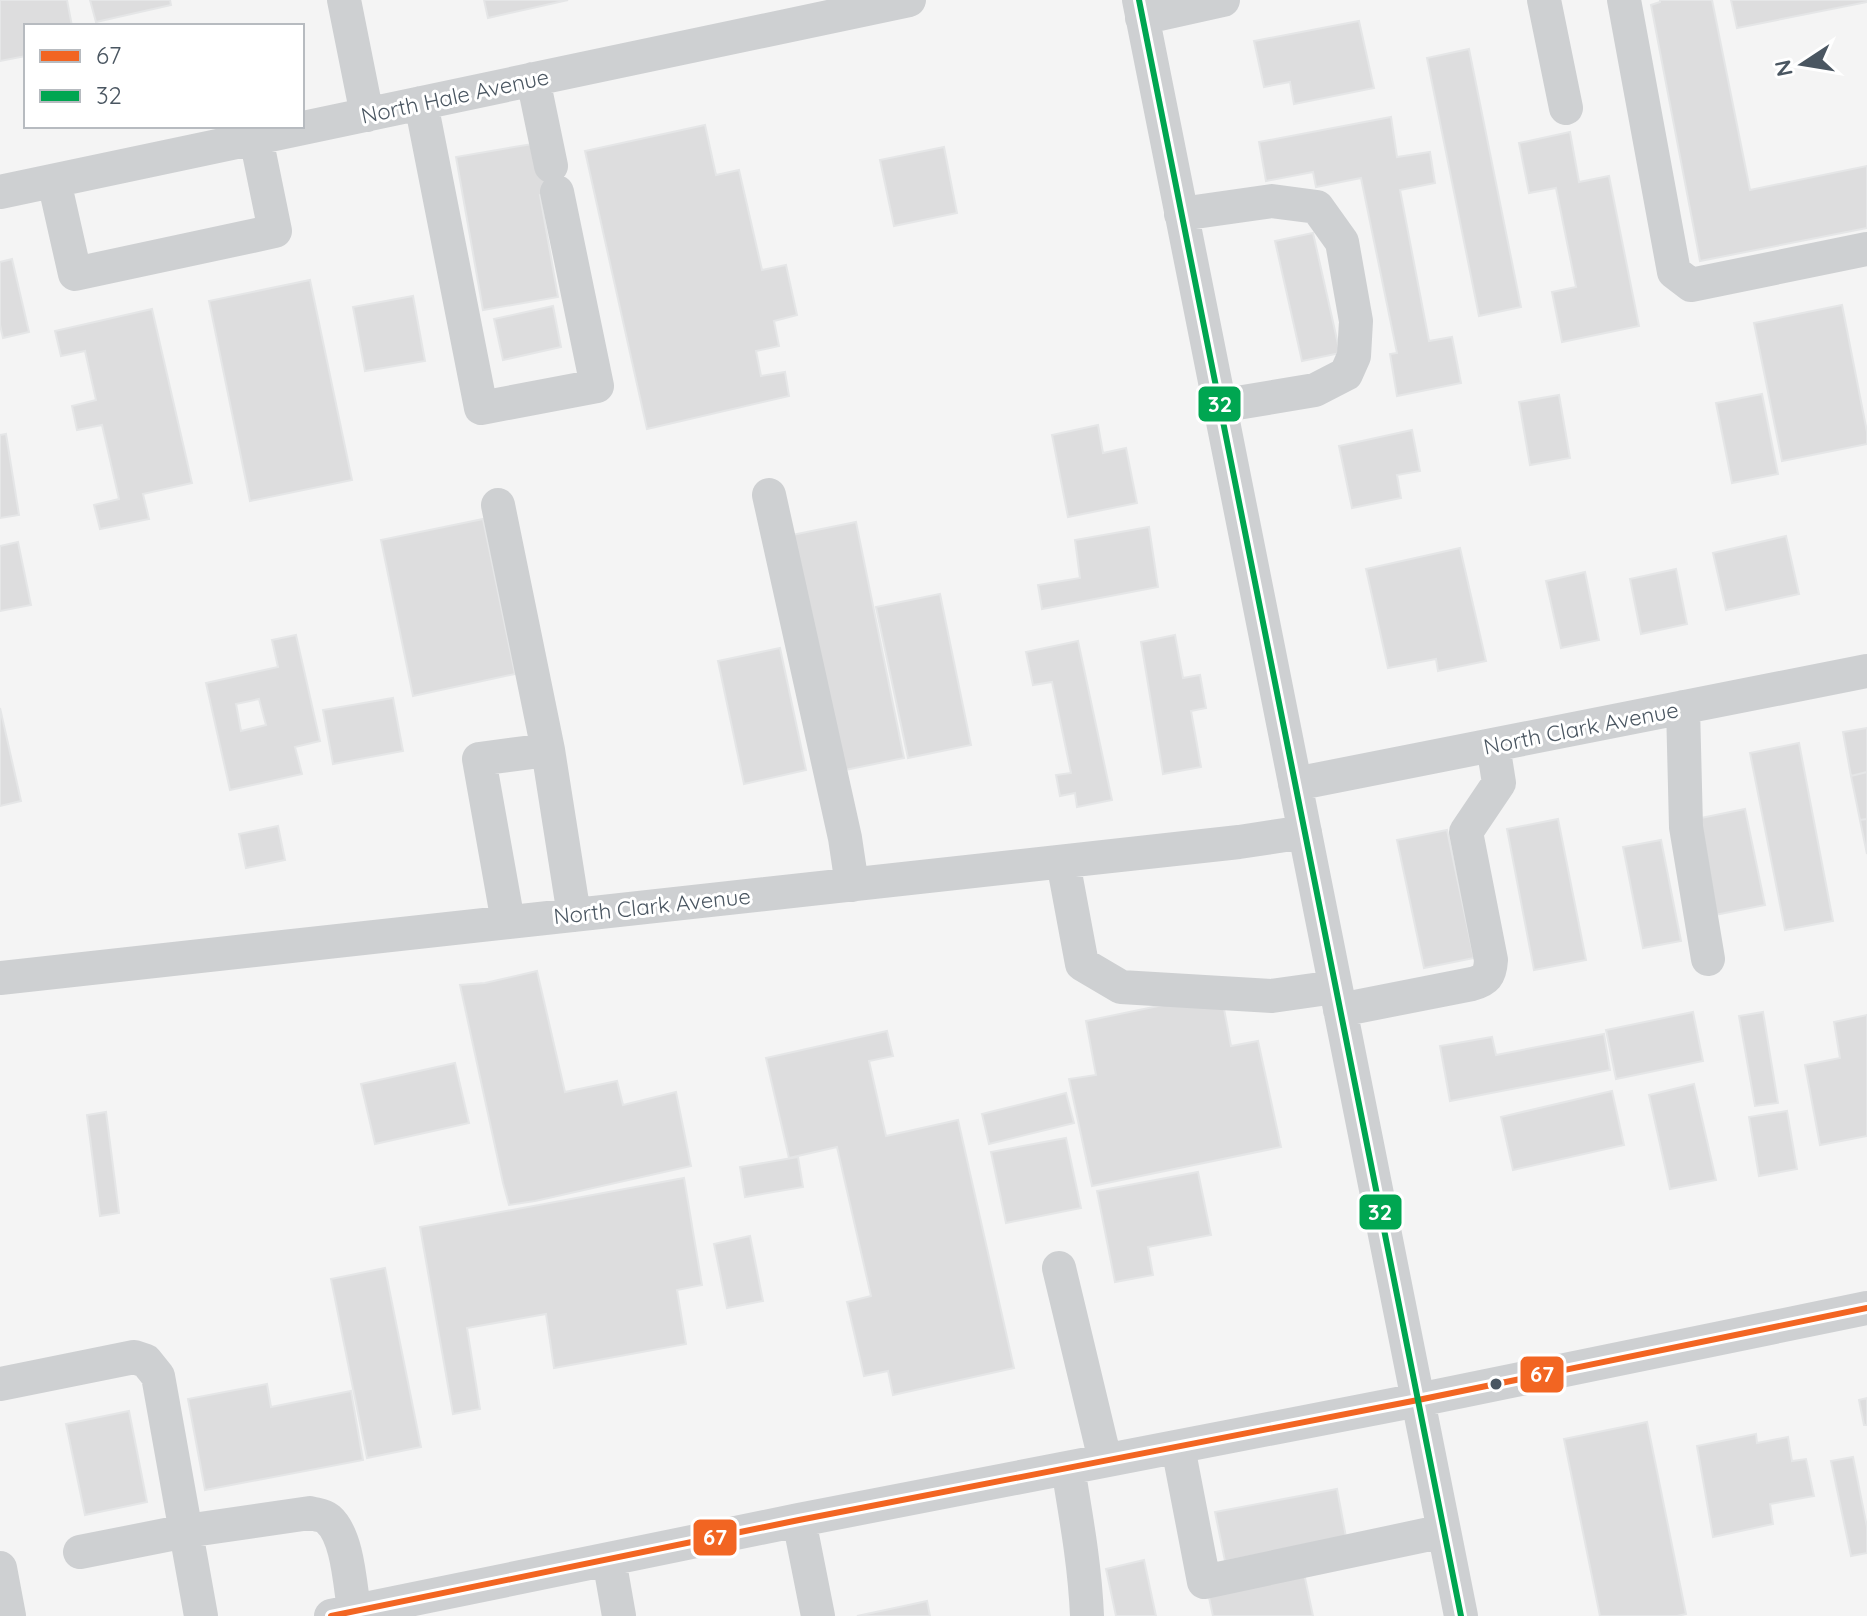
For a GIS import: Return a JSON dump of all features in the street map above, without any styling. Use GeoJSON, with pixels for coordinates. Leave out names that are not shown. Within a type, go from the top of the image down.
{"type":"FeatureCollection","features":[{"type":"Feature","properties":{"kind":"street"},"geometry":{"type":"LineString","coordinates":[[344,0],[367,115]]}},
{"type":"Feature","properties":{"kind":"street","name":"North Hale Avenue"},"geometry":{"type":"LineString","coordinates":[[0,192],[909,0]]}},
{"type":"Feature","properties":{"kind":"street"},"geometry":{"type":"LineString","coordinates":[[1223,0],[1140,9],[1461,1616]]}},
{"type":"Feature","properties":{"kind":"street"},"geometry":{"type":"LineString","coordinates":[[1544,0],[1566,108]]}},
{"type":"Feature","properties":{"kind":"street"},"geometry":{"type":"LineString","coordinates":[[1624,0],[1674,272],[1691,285],[1867,249]]}},
{"type":"Feature","properties":{"kind":"street"},"geometry":{"type":"LineString","coordinates":[[421,103],[481,408],[597,386],[533,79]]}},
{"type":"Feature","properties":{"kind":"street"},"geometry":{"type":"LineString","coordinates":[[54,181],[75,274],[137,261],[275,231],[256,138]]}},
{"type":"Feature","properties":{"kind":"street"},"geometry":{"type":"LineString","coordinates":[[1181,214],[1272,201],[1317,207],[1342,242],[1356,321],[1354,356],[1346,374],[1315,390],[1219,406]]}},
{"type":"Feature","properties":{"kind":"street"},"geometry":{"type":"LineString","coordinates":[[769,495],[845,838],[852,885]]}},
{"type":"Feature","properties":{"kind":"street"},"geometry":{"type":"LineString","coordinates":[[498,505],[548,750],[574,915]]}},
{"type":"Feature","properties":{"kind":"street","name":"North Clark Avenue"},"geometry":{"type":"LineString","coordinates":[[1295,784],[1867,671]]}},
{"type":"Feature","properties":{"kind":"street"},"geometry":{"type":"LineString","coordinates":[[1683,707],[1686,827],[1708,959]]}},
{"type":"Feature","properties":{"kind":"street"},"geometry":{"type":"LineString","coordinates":[[1063,862],[1082,964],[1121,987],[1338,998],[1472,984],[1486,979],[1491,972],[1491,960],[1466,832],[1499,783],[1493,745]]}},
{"type":"Feature","properties":{"kind":"street"},"geometry":{"type":"LineString","coordinates":[[508,922],[479,759],[548,750]]}},
{"type":"Feature","properties":{"kind":"street","name":"North Clark Avenue"},"geometry":{"type":"LineString","coordinates":[[0,978],[1063,862],[1305,832]]}},
{"type":"Feature","properties":{"kind":"street"},"geometry":{"type":"LineString","coordinates":[[1059,1268],[1105,1460]]}},
{"type":"Feature","properties":{"kind":"street"},"geometry":{"type":"LineString","coordinates":[[80,1552],[186,1531],[310,1513],[325,1516],[337,1529],[344,1549],[347,1614],[799,1520],[1418,1400],[1867,1308]]}},
{"type":"Feature","properties":{"kind":"street"},"geometry":{"type":"LineString","coordinates":[[0,1384],[134,1357],[146,1361],[158,1376],[201,1616]]}},
{"type":"Feature","properties":{"kind":"street"},"geometry":{"type":"LineString","coordinates":[[1178,1447],[1204,1582],[1444,1531]]}},
{"type":"Feature","properties":{"kind":"street"},"geometry":{"type":"LineString","coordinates":[[1068,1468],[1087,1616]]}},
{"type":"Feature","properties":{"kind":"street"},"geometry":{"type":"LineString","coordinates":[[799,1520],[818,1616]]}},
{"type":"Feature","properties":{"kind":"street"},"geometry":{"type":"LineString","coordinates":[[609,1559],[619,1616]]}},
{"type":"Feature","properties":{"kind":"street"},"geometry":{"type":"LineString","coordinates":[[0,1568],[9,1616]]}},
{"type":"Feature","properties":{"kind":"building"},"geometry":{"type":"Polygon","coordinates":[[[0,0],[67,0],[72,24],[24,24],[24,56],[0,61],[0,0]]]}},
{"type":"Feature","properties":{"kind":"building"},"geometry":{"type":"Polygon","coordinates":[[[90,0],[170,0],[171,5],[96,22],[90,0]]]}},
{"type":"Feature","properties":{"kind":"building"},"geometry":{"type":"Polygon","coordinates":[[[484,0],[568,0],[488,18],[484,0]]]}},
{"type":"Feature","properties":{"kind":"building"},"geometry":{"type":"Polygon","coordinates":[[[1660,0],[1712,0],[1750,190],[1867,166],[1867,228],[1700,261],[1651,5],[1660,0]]]}},
{"type":"Feature","properties":{"kind":"building"},"geometry":{"type":"Polygon","coordinates":[[[1731,0],[1867,0],[1867,2],[1737,28],[1731,0]]]}},
{"type":"Feature","properties":{"kind":"building"},"geometry":{"type":"Polygon","coordinates":[[[1359,21],[1374,88],[1294,104],[1290,82],[1264,87],[1254,41],[1359,21]]]}},
{"type":"Feature","properties":{"kind":"building"},"geometry":{"type":"Polygon","coordinates":[[[1469,49],[1521,307],[1479,316],[1427,58],[1469,49]]]}},
{"type":"Feature","properties":{"kind":"building"},"geometry":{"type":"Polygon","coordinates":[[[1391,117],[1397,157],[1430,152],[1435,183],[1400,190],[1429,341],[1452,337],[1461,383],[1397,396],[1390,354],[1397,353],[1361,178],[1316,187],[1313,172],[1266,181],[1259,142],[1391,117]]]}},
{"type":"Feature","properties":{"kind":"building"},"geometry":{"type":"Polygon","coordinates":[[[705,125],[716,175],[739,170],[762,270],[786,265],[797,315],[774,321],[779,346],[756,351],[761,376],[785,372],[789,396],[647,429],[585,151],[705,125]]]}},
{"type":"Feature","properties":{"kind":"building"},"geometry":{"type":"Polygon","coordinates":[[[1570,132],[1579,182],[1609,176],[1639,326],[1562,342],[1552,292],[1576,287],[1556,188],[1529,193],[1519,143],[1570,132]]]}},
{"type":"Feature","properties":{"kind":"building"},"geometry":{"type":"Polygon","coordinates":[[[532,144],[566,190],[540,195],[558,297],[483,310],[456,157],[532,144]]]}},
{"type":"Feature","properties":{"kind":"building"},"geometry":{"type":"Polygon","coordinates":[[[944,147],[957,213],[894,226],[880,160],[944,147]]]}},
{"type":"Feature","properties":{"kind":"building"},"geometry":{"type":"Polygon","coordinates":[[[1313,233],[1340,353],[1302,361],[1275,241],[1313,233]]]}},
{"type":"Feature","properties":{"kind":"building"},"geometry":{"type":"Polygon","coordinates":[[[12,259],[29,332],[3,338],[0,325],[0,262],[12,259]]]}},
{"type":"Feature","properties":{"kind":"building"},"geometry":{"type":"Polygon","coordinates":[[[310,280],[352,480],[250,501],[209,301],[310,280]]]}},
{"type":"Feature","properties":{"kind":"building"},"geometry":{"type":"Polygon","coordinates":[[[413,296],[425,361],[365,371],[353,307],[413,296]]]}},
{"type":"Feature","properties":{"kind":"building"},"geometry":{"type":"Polygon","coordinates":[[[1842,305],[1867,444],[1782,461],[1754,323],[1842,305]]]}},
{"type":"Feature","properties":{"kind":"building"},"geometry":{"type":"Polygon","coordinates":[[[553,306],[561,347],[503,360],[494,319],[553,306]]]}},
{"type":"Feature","properties":{"kind":"building"},"geometry":{"type":"Polygon","coordinates":[[[152,309],[192,483],[143,494],[149,519],[100,529],[94,505],[119,499],[102,425],[77,430],[72,406],[96,400],[85,351],[61,356],[55,331],[152,309]]]}},
{"type":"Feature","properties":{"kind":"building"},"geometry":{"type":"Polygon","coordinates":[[[1762,394],[1778,474],[1732,483],[1716,403],[1762,394]]]}},
{"type":"Feature","properties":{"kind":"building"},"geometry":{"type":"Polygon","coordinates":[[[1559,395],[1570,458],[1530,465],[1519,402],[1559,395]]]}},
{"type":"Feature","properties":{"kind":"building"},"geometry":{"type":"Polygon","coordinates":[[[1098,425],[1103,453],[1126,448],[1137,503],[1068,517],[1052,435],[1098,425]]]}},
{"type":"Feature","properties":{"kind":"building"},"geometry":{"type":"Polygon","coordinates":[[[1412,430],[1420,471],[1397,475],[1401,498],[1352,508],[1339,446],[1412,430]]]}},
{"type":"Feature","properties":{"kind":"building"},"geometry":{"type":"Polygon","coordinates":[[[6,434],[19,515],[0,518],[0,435],[6,434]]]}},
{"type":"Feature","properties":{"kind":"building"},"geometry":{"type":"Polygon","coordinates":[[[483,519],[515,674],[413,696],[381,540],[483,519]]]}},
{"type":"Feature","properties":{"kind":"building"},"geometry":{"type":"Polygon","coordinates":[[[856,522],[904,758],[840,771],[792,535],[856,522]]]}},
{"type":"Feature","properties":{"kind":"building"},"geometry":{"type":"Polygon","coordinates":[[[1149,527],[1158,587],[1042,609],[1038,585],[1080,578],[1075,540],[1149,527]]]}},
{"type":"Feature","properties":{"kind":"building"},"geometry":{"type":"Polygon","coordinates":[[[1786,536],[1799,594],[1726,610],[1713,553],[1786,536]]]}},
{"type":"Feature","properties":{"kind":"building"},"geometry":{"type":"Polygon","coordinates":[[[18,542],[31,605],[0,611],[0,546],[18,542]]]}},
{"type":"Feature","properties":{"kind":"building"},"geometry":{"type":"Polygon","coordinates":[[[1460,548],[1486,661],[1438,671],[1436,659],[1388,668],[1366,569],[1460,548]]]}},
{"type":"Feature","properties":{"kind":"building"},"geometry":{"type":"Polygon","coordinates":[[[1676,569],[1687,624],[1641,634],[1630,579],[1676,569]]]}},
{"type":"Feature","properties":{"kind":"building"},"geometry":{"type":"Polygon","coordinates":[[[1585,572],[1599,640],[1561,648],[1546,581],[1585,572]]]}},
{"type":"Feature","properties":{"kind":"building"},"geometry":{"type":"Polygon","coordinates":[[[940,594],[971,745],[908,758],[876,607],[940,594]]]}},
{"type":"Feature","properties":{"kind":"building"},"geometry":{"type":"Polygon","coordinates":[[[296,635],[320,741],[295,747],[302,774],[230,790],[206,683],[278,667],[272,640],[296,635]],[[259,699],[236,704],[241,731],[266,725],[259,699]]]}},
{"type":"Feature","properties":{"kind":"building"},"geometry":{"type":"Polygon","coordinates":[[[1175,635],[1183,678],[1200,675],[1206,708],[1191,711],[1201,767],[1163,774],[1141,642],[1175,635]]]}},
{"type":"Feature","properties":{"kind":"building"},"geometry":{"type":"Polygon","coordinates":[[[1078,641],[1112,800],[1077,807],[1075,793],[1060,796],[1056,775],[1071,773],[1052,682],[1033,685],[1026,652],[1078,641]]]}},
{"type":"Feature","properties":{"kind":"building"},"geometry":{"type":"Polygon","coordinates":[[[780,648],[806,770],[744,784],[718,661],[780,648]]]}},
{"type":"Feature","properties":{"kind":"building"},"geometry":{"type":"Polygon","coordinates":[[[393,698],[403,751],[333,764],[323,710],[393,698]]]}},
{"type":"Feature","properties":{"kind":"building"},"geometry":{"type":"Polygon","coordinates":[[[0,708],[21,801],[0,806],[0,708]]]}},
{"type":"Feature","properties":{"kind":"building"},"geometry":{"type":"Polygon","coordinates":[[[1867,728],[1867,772],[1851,776],[1843,732],[1867,728]]]}},
{"type":"Feature","properties":{"kind":"building"},"geometry":{"type":"Polygon","coordinates":[[[1799,743],[1833,921],[1785,930],[1750,753],[1799,743]]]}},
{"type":"Feature","properties":{"kind":"building"},"geometry":{"type":"Polygon","coordinates":[[[1867,772],[1867,819],[1860,820],[1851,776],[1867,772]]]}},
{"type":"Feature","properties":{"kind":"building"},"geometry":{"type":"Polygon","coordinates":[[[1745,809],[1765,905],[1715,915],[1696,819],[1745,809]]]}},
{"type":"Feature","properties":{"kind":"building"},"geometry":{"type":"Polygon","coordinates":[[[1558,819],[1586,960],[1534,970],[1507,829],[1558,819]]]}},
{"type":"Feature","properties":{"kind":"building"},"geometry":{"type":"Polygon","coordinates":[[[1867,819],[1867,854],[1860,820],[1867,819]]]}},
{"type":"Feature","properties":{"kind":"building"},"geometry":{"type":"Polygon","coordinates":[[[278,826],[285,860],[246,868],[239,834],[278,826]]]}},
{"type":"Feature","properties":{"kind":"building"},"geometry":{"type":"Polygon","coordinates":[[[1447,830],[1474,958],[1424,968],[1397,840],[1447,830]]]}},
{"type":"Feature","properties":{"kind":"building"},"geometry":{"type":"Polygon","coordinates":[[[1661,840],[1681,941],[1643,948],[1623,847],[1661,840]]]}},
{"type":"Feature","properties":{"kind":"building"},"geometry":{"type":"Polygon","coordinates":[[[537,971],[565,1092],[617,1081],[623,1105],[676,1092],[691,1166],[509,1205],[460,985],[485,983],[537,971]]]}},
{"type":"Feature","properties":{"kind":"building"},"geometry":{"type":"Polygon","coordinates":[[[1221,993],[1231,1046],[1258,1041],[1281,1147],[1092,1186],[1069,1079],[1096,1075],[1086,1021],[1221,993]]]}},
{"type":"Feature","properties":{"kind":"building"},"geometry":{"type":"Polygon","coordinates":[[[1693,1012],[1703,1061],[1616,1079],[1606,1030],[1693,1012]]]}},
{"type":"Feature","properties":{"kind":"building"},"geometry":{"type":"Polygon","coordinates":[[[1763,1012],[1778,1103],[1755,1106],[1739,1016],[1763,1012]]]}},
{"type":"Feature","properties":{"kind":"building"},"geometry":{"type":"Polygon","coordinates":[[[1867,1015],[1867,1136],[1820,1145],[1805,1065],[1840,1058],[1834,1022],[1867,1015]]]}},
{"type":"Feature","properties":{"kind":"building"},"geometry":{"type":"Polygon","coordinates":[[[887,1031],[893,1056],[869,1061],[886,1136],[958,1120],[1014,1368],[893,1395],[888,1371],[864,1376],[847,1302],[871,1296],[837,1147],[789,1158],[766,1058],[887,1031]]]}},
{"type":"Feature","properties":{"kind":"building"},"geometry":{"type":"Polygon","coordinates":[[[1604,1034],[1610,1070],[1450,1101],[1440,1046],[1492,1037],[1496,1055],[1604,1034]]]}},
{"type":"Feature","properties":{"kind":"building"},"geometry":{"type":"Polygon","coordinates":[[[455,1063],[469,1123],[375,1144],[361,1084],[455,1063]]]}},
{"type":"Feature","properties":{"kind":"building"},"geometry":{"type":"Polygon","coordinates":[[[1694,1084],[1716,1180],[1670,1189],[1649,1095],[1694,1084]]]}},
{"type":"Feature","properties":{"kind":"building"},"geometry":{"type":"Polygon","coordinates":[[[1612,1091],[1624,1145],[1513,1170],[1501,1117],[1612,1091]]]}},
{"type":"Feature","properties":{"kind":"building"},"geometry":{"type":"Polygon","coordinates":[[[1066,1093],[1074,1123],[989,1144],[982,1114],[1066,1093]]]}},
{"type":"Feature","properties":{"kind":"building"},"geometry":{"type":"Polygon","coordinates":[[[1787,1111],[1797,1169],[1759,1176],[1749,1117],[1787,1111]]]}},
{"type":"Feature","properties":{"kind":"building"},"geometry":{"type":"Polygon","coordinates":[[[106,1112],[119,1213],[100,1216],[87,1115],[106,1112]]]}},
{"type":"Feature","properties":{"kind":"building"},"geometry":{"type":"Polygon","coordinates":[[[1066,1138],[1081,1208],[1006,1223],[991,1152],[1066,1138]]]}},
{"type":"Feature","properties":{"kind":"building"},"geometry":{"type":"Polygon","coordinates":[[[798,1157],[803,1187],[745,1197],[740,1167],[798,1157]]]}},
{"type":"Feature","properties":{"kind":"building"},"geometry":{"type":"Polygon","coordinates":[[[1198,1172],[1211,1235],[1148,1247],[1153,1275],[1115,1282],[1097,1191],[1198,1172]]]}},
{"type":"Feature","properties":{"kind":"building"},"geometry":{"type":"Polygon","coordinates":[[[684,1178],[702,1285],[677,1290],[686,1344],[554,1368],[546,1314],[467,1328],[480,1409],[453,1414],[420,1227],[684,1178]]]}},
{"type":"Feature","properties":{"kind":"building"},"geometry":{"type":"Polygon","coordinates":[[[750,1236],[763,1301],[727,1308],[714,1244],[750,1236]]]}},
{"type":"Feature","properties":{"kind":"building"},"geometry":{"type":"Polygon","coordinates":[[[385,1268],[421,1447],[367,1458],[331,1279],[385,1268]]]}},
{"type":"Feature","properties":{"kind":"building"},"geometry":{"type":"Polygon","coordinates":[[[267,1384],[271,1407],[351,1391],[363,1460],[205,1490],[188,1399],[267,1384]]]}},
{"type":"Feature","properties":{"kind":"building"},"geometry":{"type":"Polygon","coordinates":[[[1867,1398],[1867,1425],[1864,1425],[1859,1400],[1867,1398]]]}},
{"type":"Feature","properties":{"kind":"building"},"geometry":{"type":"Polygon","coordinates":[[[129,1411],[147,1502],[85,1515],[66,1424],[129,1411]]]}},
{"type":"Feature","properties":{"kind":"building"},"geometry":{"type":"Polygon","coordinates":[[[1647,1422],[1686,1614],[1600,1616],[1564,1439],[1647,1422]]]}},
{"type":"Feature","properties":{"kind":"building"},"geometry":{"type":"Polygon","coordinates":[[[1756,1434],[1757,1443],[1788,1437],[1792,1461],[1806,1459],[1814,1496],[1770,1504],[1773,1524],[1713,1537],[1697,1446],[1756,1434]]]}},
{"type":"Feature","properties":{"kind":"building"},"geometry":{"type":"Polygon","coordinates":[[[1853,1457],[1867,1527],[1867,1553],[1851,1556],[1831,1461],[1853,1457]]]}},
{"type":"Feature","properties":{"kind":"building"},"geometry":{"type":"Polygon","coordinates":[[[1337,1489],[1346,1537],[1225,1561],[1215,1512],[1337,1489]]]}},
{"type":"Feature","properties":{"kind":"building"},"geometry":{"type":"Polygon","coordinates":[[[1144,1560],[1156,1616],[1116,1616],[1106,1569],[1144,1560]]]}},
{"type":"Feature","properties":{"kind":"building"},"geometry":{"type":"Polygon","coordinates":[[[1304,1573],[1313,1616],[1213,1616],[1208,1593],[1304,1573]]]}},
{"type":"Feature","properties":{"kind":"building"},"geometry":{"type":"Polygon","coordinates":[[[927,1601],[930,1616],[857,1616],[904,1606],[927,1601]]]}},
{"type":"Feature","properties":{"kind":"transit line","name":"32"},"geometry":{"type":"LineString","coordinates":[[1139,0],[1461,1616]]}},
{"type":"Feature","properties":{"kind":"transit line","name":"67"},"geometry":{"type":"LineString","coordinates":[[331,1616],[1867,1308]]}}]}
